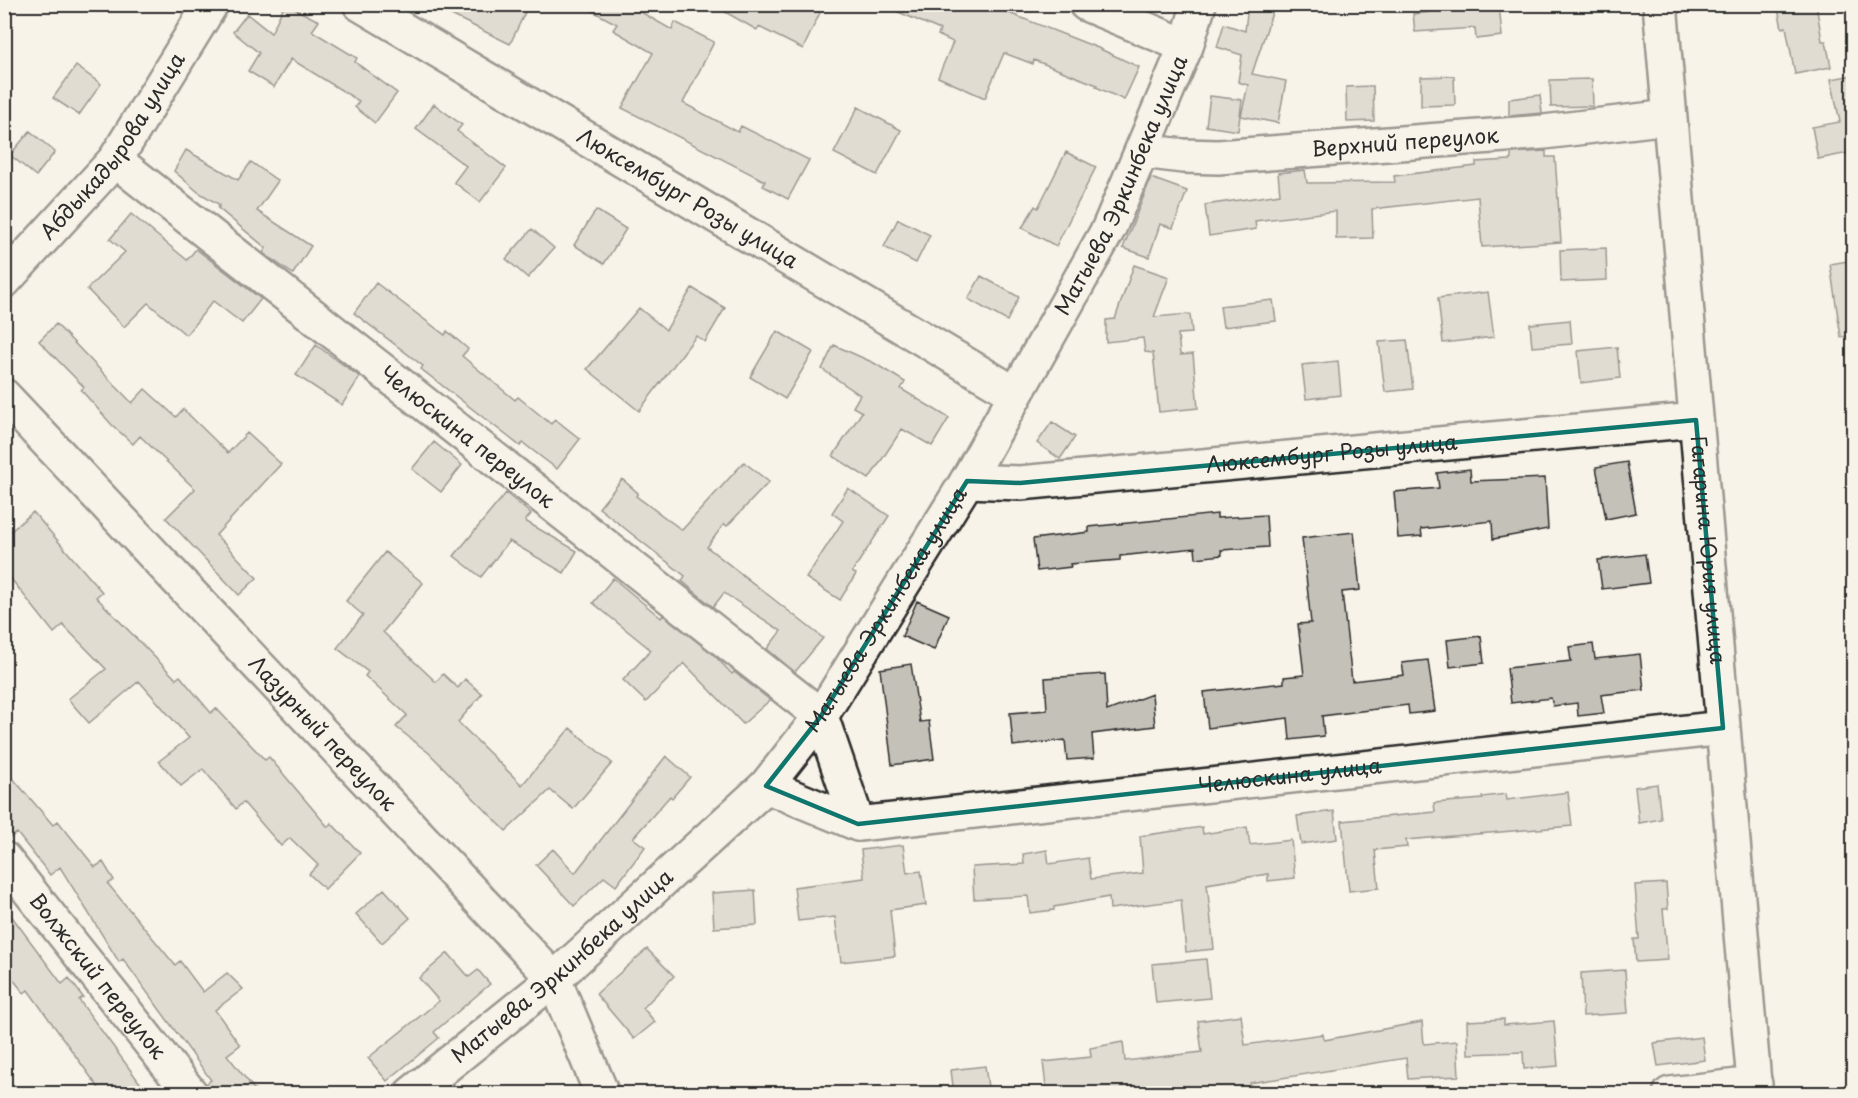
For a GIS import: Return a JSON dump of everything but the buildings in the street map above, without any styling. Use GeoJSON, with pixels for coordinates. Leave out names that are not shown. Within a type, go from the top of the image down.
{"type":"FeatureCollection","features":[{"type":"Feature","properties":{"kind":"street","name":"Абдыкадырова улица"},"geometry":{"type":"LineString","coordinates":[[4,280],[115,160],[211,4]]}},
{"type":"Feature","properties":{"kind":"street","name":"Люксембург Розы улица"},"geometry":{"type":"LineString","coordinates":[[360,4],[1014,393]]}},
{"type":"Feature","properties":{"kind":"street"},"geometry":{"type":"LineString","coordinates":[[1086,4],[1186,46]]}},
{"type":"Feature","properties":{"kind":"street","name":"Матыева Эркинбека улица"},"geometry":{"type":"LineString","coordinates":[[411,1094],[554,979],[766,786],[820,716],[967,481],[1014,393],[1109,228],[1186,46],[1199,4]]}},
{"type":"Feature","properties":{"kind":"street","name":"Гагарина Юрия улица"},"geometry":{"type":"LineString","coordinates":[[1660,4],[1755,1089]]}},
{"type":"Feature","properties":{"kind":"street","name":"Верхний переулок"},"geometry":{"type":"LineString","coordinates":[[1142,151],[1218,157],[1544,132],[1669,117]]}},
{"type":"Feature","properties":{"kind":"street","name":"Челюскина переулок"},"geometry":{"type":"LineString","coordinates":[[115,160],[820,716]]}},
{"type":"Feature","properties":{"kind":"street","name":"Лазурный переулок"},"geometry":{"type":"LineString","coordinates":[[4,396],[554,979],[602,1094]]}},
{"type":"Feature","properties":{"kind":"street","name":"Люксембург Розы улица"},"geometry":{"type":"LineString","coordinates":[[967,481],[1020,483],[1696,420]]}},
{"type":"Feature","properties":{"kind":"street"},"geometry":{"type":"LineString","coordinates":[[820,716],[858,824]]}},
{"type":"Feature","properties":{"kind":"street","name":"Челюскина улица"},"geometry":{"type":"LineString","coordinates":[[766,786],[858,824],[1723,728]]}},
{"type":"Feature","properties":{"kind":"street","name":"Волжский переулок"},"geometry":{"type":"LineString","coordinates":[[4,860],[191,1094]]}},
{"type":"Feature","properties":{"kind":"street"},"geometry":{"type":"LineString","coordinates":[[1670,1094],[1755,1089]]}},
{"type":"Feature","properties":{"kind":"highlighted area"},"geometry":{"type":"Polygon","coordinates":[[[1696,420],[1723,728],[858,824],[766,786],[821,716],[967,481],[1020,483],[1696,420]]]}}]}
